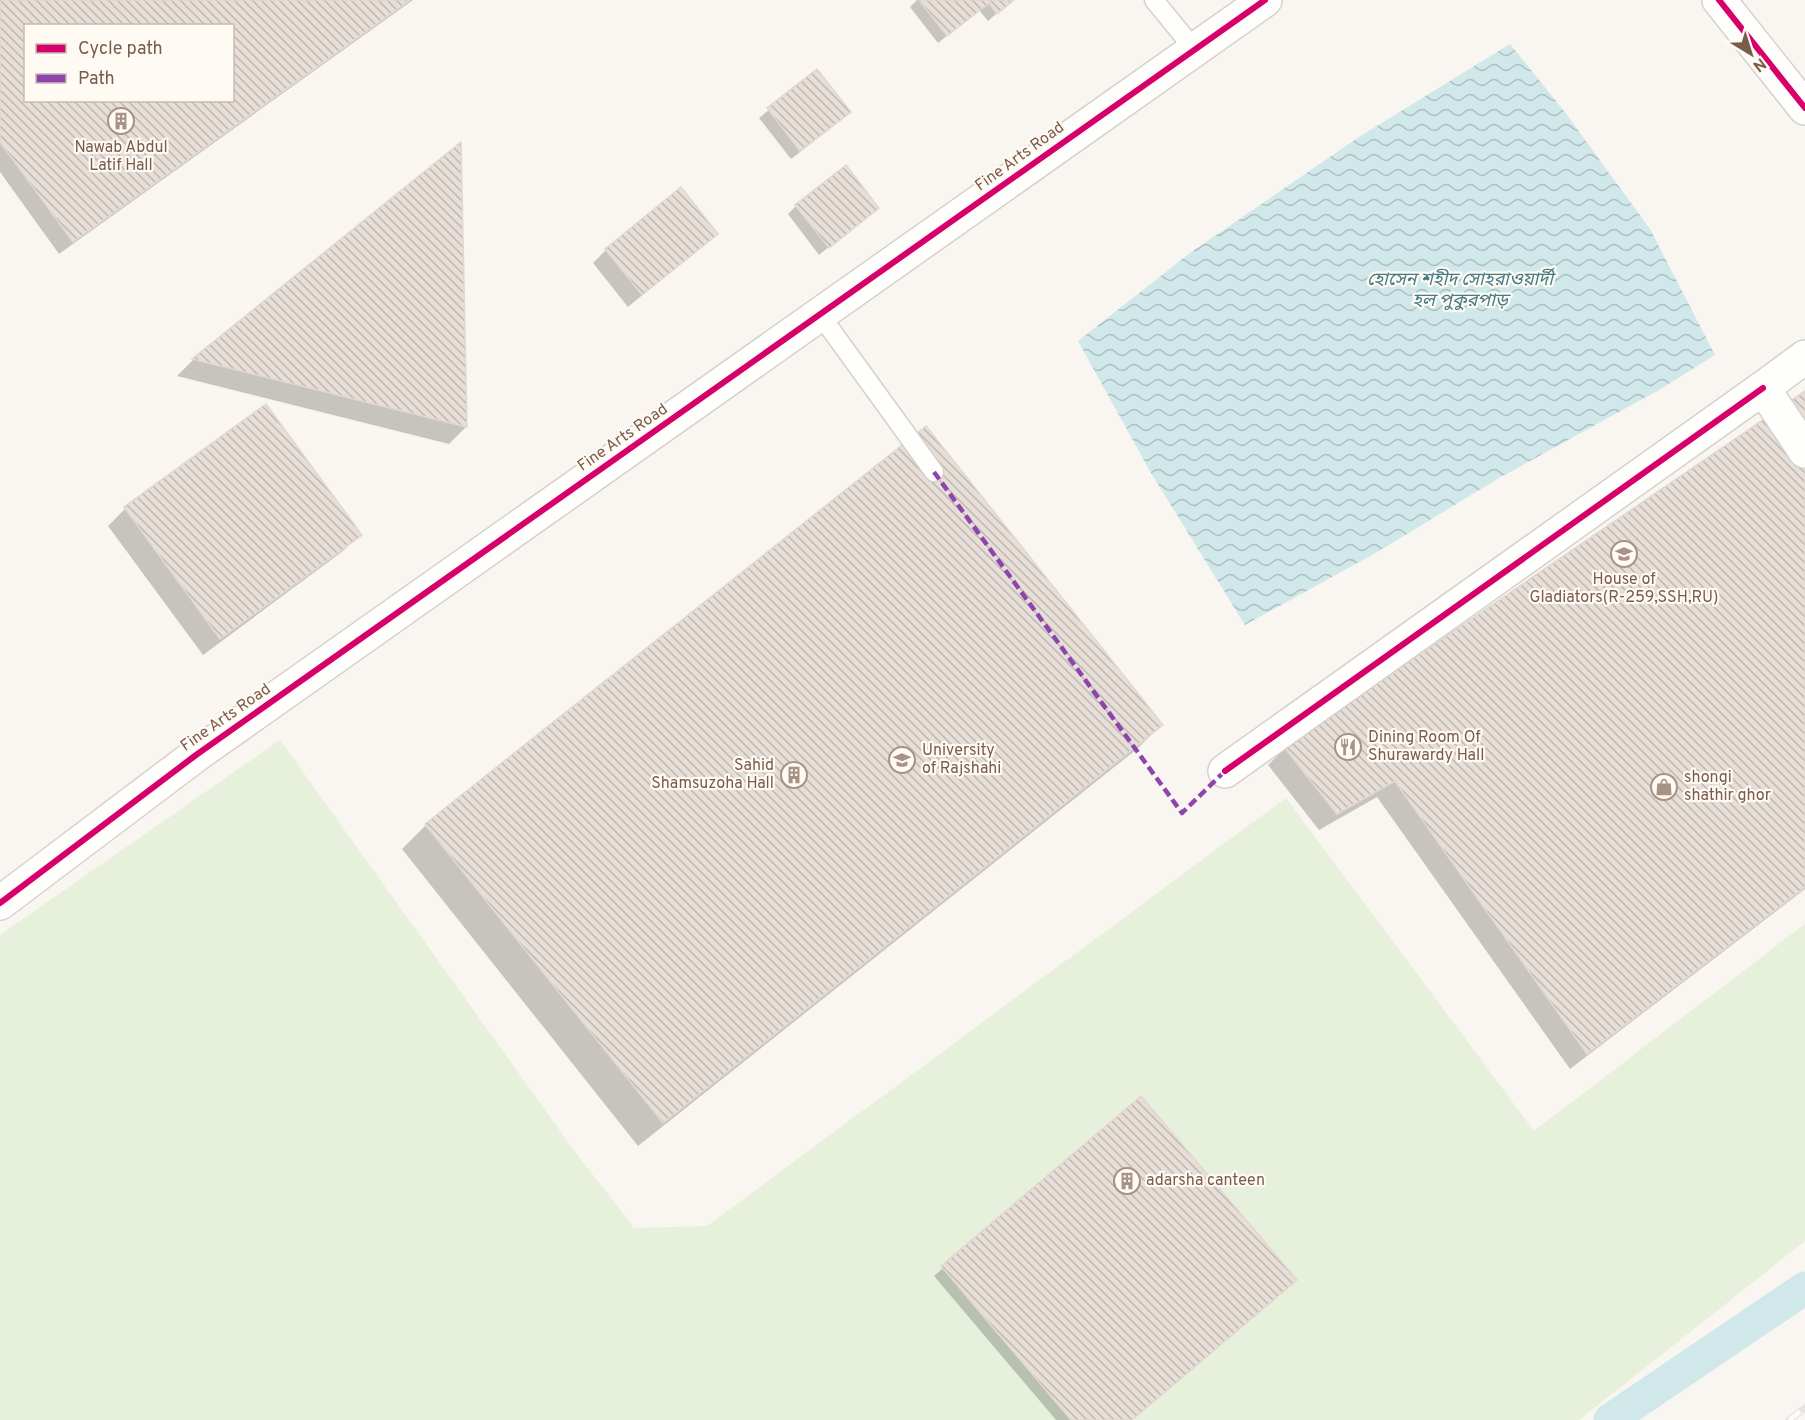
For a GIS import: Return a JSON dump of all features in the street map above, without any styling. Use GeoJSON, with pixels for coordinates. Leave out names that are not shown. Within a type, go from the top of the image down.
{"type":"FeatureCollection","features":[{"type":"Feature","properties":{"kind":"street","name":"Fine Arts Road"},"geometry":{"type":"LineString","coordinates":[[0,903],[196,755],[821,316],[1265,0]]}},
{"type":"Feature","properties":{"kind":"street"},"geometry":{"type":"LineString","coordinates":[[1719,0],[1805,108]]}},
{"type":"Feature","properties":{"kind":"street"},"geometry":{"type":"LineString","coordinates":[[1225,771],[1805,357]]}},
{"type":"Feature","properties":{"kind":"street"},"geometry":{"type":"LineString","coordinates":[[1763,388],[1805,451]]}},
{"type":"Feature","properties":{"kind":"lane"},"geometry":{"type":"LineString","coordinates":[[1154,0],[1194,49]]}},
{"type":"Feature","properties":{"kind":"lane"},"geometry":{"type":"LineString","coordinates":[[821,316],[934,472]]}},
{"type":"Feature","properties":{"kind":"green space"},"geometry":{"type":"Polygon","coordinates":[[[280,740],[573,1149],[634,1228],[707,1226],[1286,798],[1534,1131],[1805,924],[1805,1241],[1579,1420],[0,1420],[0,935],[280,740]]]}},
{"type":"Feature","properties":{"kind":"water","name":"হোসেন শহীদ সোহরাওয়ার্দী হল পুকুরপাড়"},"geometry":{"type":"Polygon","coordinates":[[[1510,44],[1564,111],[1650,229],[1715,355],[1659,390],[1499,478],[1379,551],[1245,625],[1151,473],[1078,341],[1190,253],[1359,137],[1510,44]]]}},
{"type":"Feature","properties":{"kind":"building","name":"Nawab Abdul Latif Hall"},"geometry":{"type":"Polygon","coordinates":[[[0,0],[410,0],[73,242],[0,142],[0,0]]]}},
{"type":"Feature","properties":{"kind":"building"},"geometry":{"type":"Polygon","coordinates":[[[919,0],[1014,0],[997,14],[989,3],[947,36],[919,0]]]}},
{"type":"Feature","properties":{"kind":"building"},"geometry":{"type":"Polygon","coordinates":[[[817,69],[851,112],[800,151],[767,108],[817,69]]]}},
{"type":"Feature","properties":{"kind":"building"},"geometry":{"type":"Polygon","coordinates":[[[461,142],[467,427],[192,359],[461,142]]]}},
{"type":"Feature","properties":{"kind":"building"},"geometry":{"type":"Polygon","coordinates":[[[846,165],[879,208],[829,248],[795,205],[846,165]]]}},
{"type":"Feature","properties":{"kind":"building"},"geometry":{"type":"Polygon","coordinates":[[[681,187],[718,234],[642,295],[605,249],[681,187]]]}},
{"type":"Feature","properties":{"kind":"building"},"geometry":{"type":"Polygon","coordinates":[[[1805,391],[1805,887],[1587,1054],[1395,781],[1337,814],[1284,747],[1805,391]]]}},
{"type":"Feature","properties":{"kind":"building"},"geometry":{"type":"Polygon","coordinates":[[[266,404],[362,535],[220,639],[124,507],[266,404]]]}},
{"type":"Feature","properties":{"kind":"building","name":"Sahid Shamsuzoha Hall"},"geometry":{"type":"Polygon","coordinates":[[[926,426],[1163,725],[663,1123],[425,824],[926,426]]]}},
{"type":"Feature","properties":{"kind":"building","name":"adarsha canteen"},"geometry":{"type":"Polygon","coordinates":[[[1141,1096],[1297,1280],[1132,1420],[1071,1420],[941,1266],[1141,1096]]]}},
{"type":"Feature","properties":{"kind":"waterway"},"geometry":{"type":"LineString","coordinates":[[1610,1420],[1805,1288]]}},
{"type":"Feature","properties":{"kind":"railway"},"geometry":{"type":"LineString","coordinates":[[1789,1420],[1805,1408]]}},
{"type":"Feature","properties":{"kind":"marked path"},"geometry":{"type":"LineString","coordinates":[[934,472],[1182,813],[1225,771]]}},
{"type":"Feature","properties":{"kind":"cycle path"},"geometry":{"type":"LineString","coordinates":[[0,903],[196,755],[1265,0]]}},
{"type":"Feature","properties":{"kind":"cycle path"},"geometry":{"type":"LineString","coordinates":[[1719,0],[1805,108]]}},
{"type":"Feature","properties":{"kind":"cycle path"},"geometry":{"type":"LineString","coordinates":[[1225,771],[1763,388]]}},
{"type":"Feature","properties":{"kind":"place","name":"Nawab Abdul Latif Hall"},"geometry":{"type":"Point","coordinates":[121,121]}},
{"type":"Feature","properties":{"kind":"place","name":"House of Gladiators(R-259,SSH,RU)"},"geometry":{"type":"Point","coordinates":[1624,554]}},
{"type":"Feature","properties":{"kind":"place","name":"Dining Room Of Shurawardy Hall"},"geometry":{"type":"Point","coordinates":[1348,747]}},
{"type":"Feature","properties":{"kind":"place","name":"University of Rajshahi"},"geometry":{"type":"Point","coordinates":[902,760]}},
{"type":"Feature","properties":{"kind":"place","name":"Sahid Shamsuzoha Hall"},"geometry":{"type":"Point","coordinates":[794,775]}},
{"type":"Feature","properties":{"kind":"place","name":"shongi shathir ghor"},"geometry":{"type":"Point","coordinates":[1664,787]}},
{"type":"Feature","properties":{"kind":"place","name":"adarsha canteen"},"geometry":{"type":"Point","coordinates":[1127,1181]}}]}
